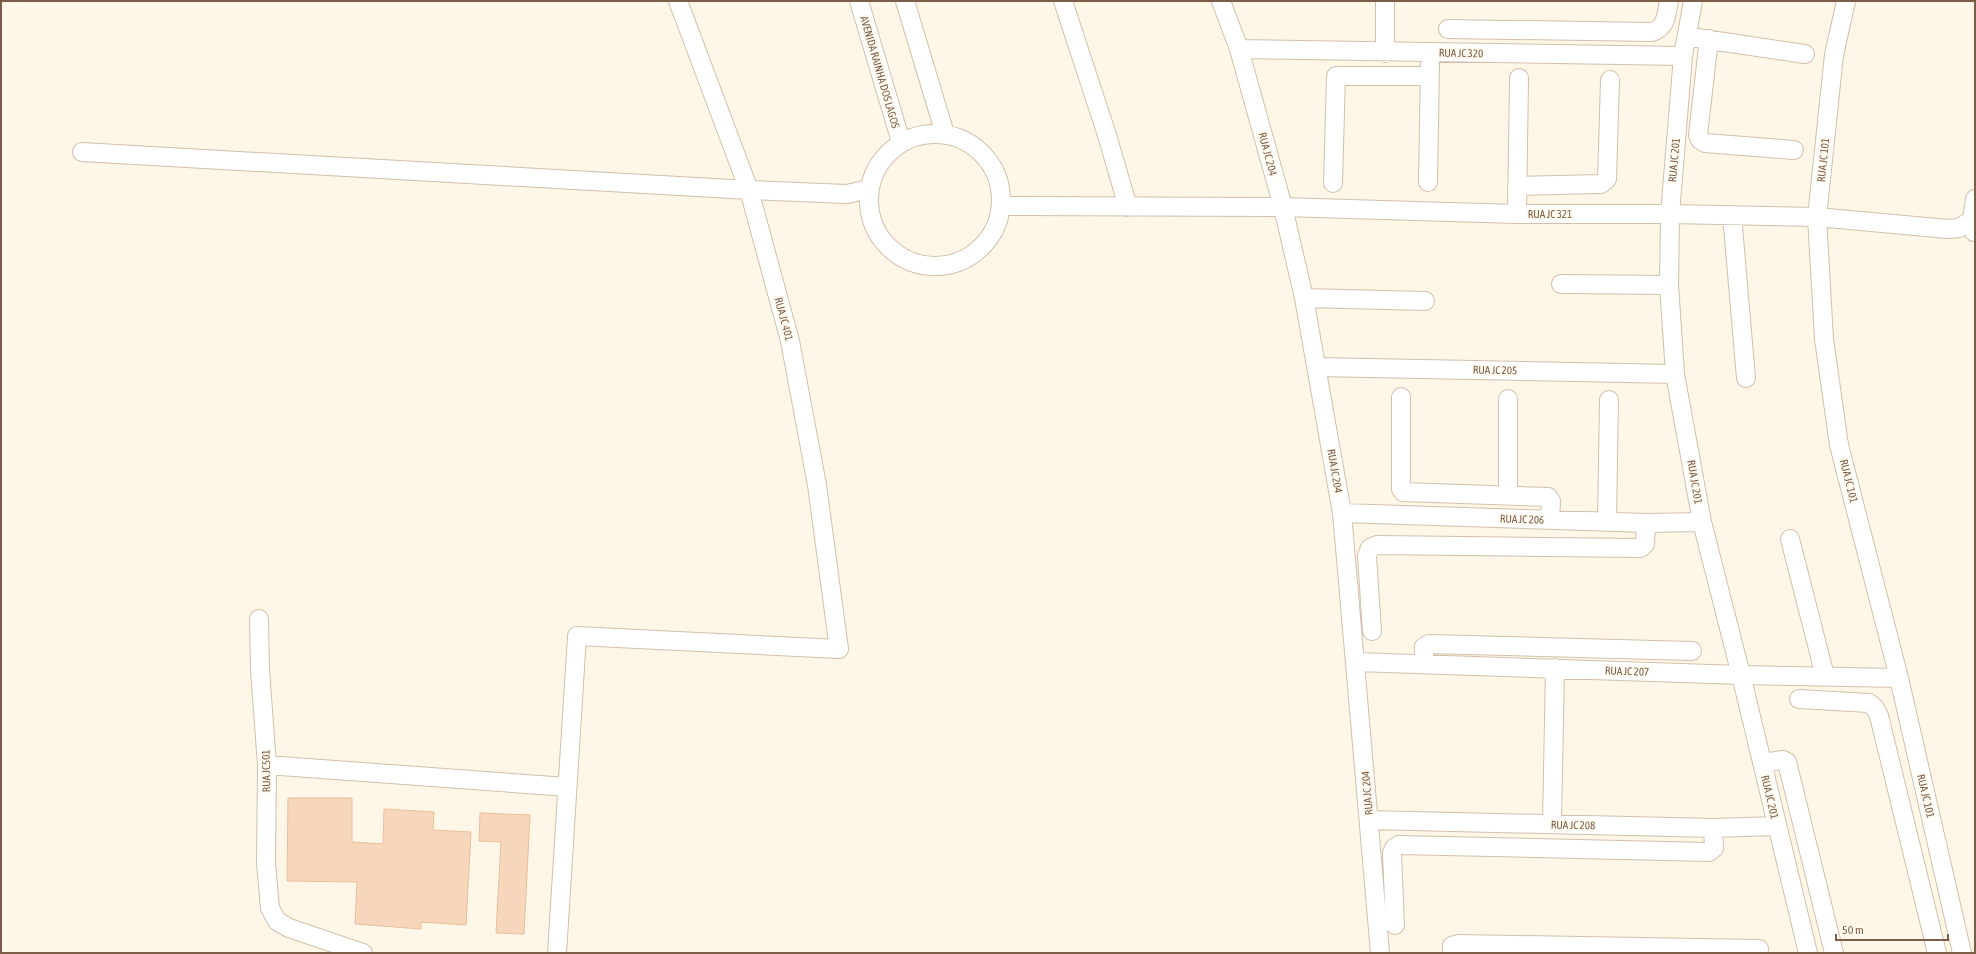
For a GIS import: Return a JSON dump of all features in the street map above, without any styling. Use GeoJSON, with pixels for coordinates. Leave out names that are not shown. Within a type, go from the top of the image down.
{"type":"FeatureCollection","features":[{"type":"Feature","properties":{"kind":"street","name":"RUA JC 401"},"geometry":{"type":"LineString","coordinates":[[566,787],[577,636],[839,649],[817,485],[790,341],[749,190],[678,1]]}},
{"type":"Feature","properties":{"kind":"street","name":"AVENIDA RAINHA DOS LAGOS"},"geometry":{"type":"LineString","coordinates":[[859,1],[901,142]]}},
{"type":"Feature","properties":{"kind":"street"},"geometry":{"type":"LineString","coordinates":[[905,1],[945,134]]}},
{"type":"Feature","properties":{"kind":"street"},"geometry":{"type":"LineString","coordinates":[[1063,1],[1106,132],[1128,206]]}},
{"type":"Feature","properties":{"kind":"street","name":"RUA JC 204"},"geometry":{"type":"LineString","coordinates":[[1221,1],[1239,50],[1283,207],[1304,298],[1342,513],[1380,953]]}},
{"type":"Feature","properties":{"kind":"street"},"geometry":{"type":"LineString","coordinates":[[1385,1],[1385,53]]}},
{"type":"Feature","properties":{"kind":"street"},"geometry":{"type":"LineString","coordinates":[[1462,54],[1455,29],[1652,32],[1660,29],[1664,24],[1668,1]]}},
{"type":"Feature","properties":{"kind":"street","name":"RUA JC 201"},"geometry":{"type":"LineString","coordinates":[[1694,1],[1683,56],[1670,214],[1669,285],[1675,374],[1702,522],[1741,675],[1808,953]]}},
{"type":"Feature","properties":{"kind":"street","name":"RUA JC 101"},"geometry":{"type":"LineString","coordinates":[[1846,1],[1834,55],[1817,216],[1824,339],[1839,445],[1898,678],[1962,953]]}},
{"type":"Feature","properties":{"kind":"street"},"geometry":{"type":"LineString","coordinates":[[1687,36],[1805,54]]}},
{"type":"Feature","properties":{"kind":"street"},"geometry":{"type":"LineString","coordinates":[[1709,39],[1698,135],[1700,140],[1705,142],[1794,150]]}},
{"type":"Feature","properties":{"kind":"street","name":"RUA JC 320"},"geometry":{"type":"LineString","coordinates":[[1239,50],[1683,56]]}},
{"type":"Feature","properties":{"kind":"street"},"geometry":{"type":"LineString","coordinates":[[1428,182],[1430,53]]}},
{"type":"Feature","properties":{"kind":"street"},"geometry":{"type":"LineString","coordinates":[[1333,183],[1336,76],[1429,76]]}},
{"type":"Feature","properties":{"kind":"street"},"geometry":{"type":"LineString","coordinates":[[1517,214],[1518,78]]}},
{"type":"Feature","properties":{"kind":"street"},"geometry":{"type":"LineString","coordinates":[[1517,186],[1605,183],[1610,80]]}},
{"type":"Feature","properties":{"kind":"street","name":"AVENIDA RAINHA DOS LAGOS"},"geometry":{"type":"LineString","coordinates":[[922,134],[945,134],[970,142],[989,160],[1000,184],[1001,206],[992,234],[975,254],[956,264],[936,267],[907,261],[884,244],[871,218],[869,189],[880,162],[901,142],[922,134]]}},
{"type":"Feature","properties":{"kind":"street"},"geometry":{"type":"LineString","coordinates":[[82,152],[749,190],[847,194],[869,189]]}},
{"type":"Feature","properties":{"kind":"street"},"geometry":{"type":"LineString","coordinates":[[1973,226],[1975,199]]}},
{"type":"Feature","properties":{"kind":"street","name":"RUA JC 321"},"geometry":{"type":"LineString","coordinates":[[1001,206],[1283,207],[1517,214],[1817,216],[1948,229],[1973,226]]}},
{"type":"Feature","properties":{"kind":"street"},"geometry":{"type":"LineString","coordinates":[[1732,216],[1746,378]]}},
{"type":"Feature","properties":{"kind":"street"},"geometry":{"type":"LineString","coordinates":[[1561,284],[1669,285]]}},
{"type":"Feature","properties":{"kind":"street"},"geometry":{"type":"LineString","coordinates":[[1304,298],[1425,301]]}},
{"type":"Feature","properties":{"kind":"street","name":"RUA JC 205"},"geometry":{"type":"LineString","coordinates":[[1316,366],[1675,374]]}},
{"type":"Feature","properties":{"kind":"street"},"geometry":{"type":"LineString","coordinates":[[1401,397],[1401,489],[1403,492],[1508,495],[1550,498],[1550,520]]}},
{"type":"Feature","properties":{"kind":"street"},"geometry":{"type":"LineString","coordinates":[[1508,399],[1508,495]]}},
{"type":"Feature","properties":{"kind":"street"},"geometry":{"type":"LineString","coordinates":[[1607,522],[1609,400]]}},
{"type":"Feature","properties":{"kind":"street","name":"RUA JC 206"},"geometry":{"type":"LineString","coordinates":[[1342,513],[1646,523],[1702,522]]}},
{"type":"Feature","properties":{"kind":"street"},"geometry":{"type":"LineString","coordinates":[[1372,631],[1367,556],[1370,548],[1377,545],[1641,548],[1645,544],[1646,523]]}},
{"type":"Feature","properties":{"kind":"street"},"geometry":{"type":"LineString","coordinates":[[1790,539],[1825,676]]}},
{"type":"Feature","properties":{"kind":"street","name":"RUA JC501"},"geometry":{"type":"LineString","coordinates":[[258,619],[260,670],[268,765],[266,863],[270,908],[277,922],[289,928],[363,953]]}},
{"type":"Feature","properties":{"kind":"street"},"geometry":{"type":"LineString","coordinates":[[1424,664],[1424,647],[1429,644],[1692,651]]}},
{"type":"Feature","properties":{"kind":"street","name":"RUA JC 207"},"geometry":{"type":"LineString","coordinates":[[1356,662],[1741,675],[1898,678]]}},
{"type":"Feature","properties":{"kind":"street"},"geometry":{"type":"LineString","coordinates":[[1552,824],[1555,668]]}},
{"type":"Feature","properties":{"kind":"street"},"geometry":{"type":"LineString","coordinates":[[1799,699],[1869,703],[1875,708],[1879,716],[1937,953]]}},
{"type":"Feature","properties":{"kind":"street"},"geometry":{"type":"LineString","coordinates":[[1762,763],[1782,760],[1787,762],[1834,953]]}},
{"type":"Feature","properties":{"kind":"street"},"geometry":{"type":"LineString","coordinates":[[268,765],[566,787],[557,953]]}},
{"type":"Feature","properties":{"kind":"street","name":"RUA JC 208"},"geometry":{"type":"LineString","coordinates":[[1369,820],[1714,828],[1777,826]]}},
{"type":"Feature","properties":{"kind":"street"},"geometry":{"type":"LineString","coordinates":[[1395,925],[1392,853],[1394,848],[1399,845],[1710,852],[1714,848],[1714,828]]}},
{"type":"Feature","properties":{"kind":"street"},"geometry":{"type":"LineString","coordinates":[[1452,953],[1452,946],[1458,944],[1760,949]]}},
{"type":"Feature","properties":{"kind":"building"},"geometry":{"type":"Polygon","coordinates":[[[288,798],[352,798],[352,842],[383,844],[384,809],[434,812],[433,830],[471,832],[466,925],[421,922],[421,929],[355,924],[357,882],[287,881],[288,798]]]}},
{"type":"Feature","properties":{"kind":"building"},"geometry":{"type":"Polygon","coordinates":[[[480,813],[530,815],[524,934],[496,933],[501,842],[479,841],[480,813]]]}}]}
